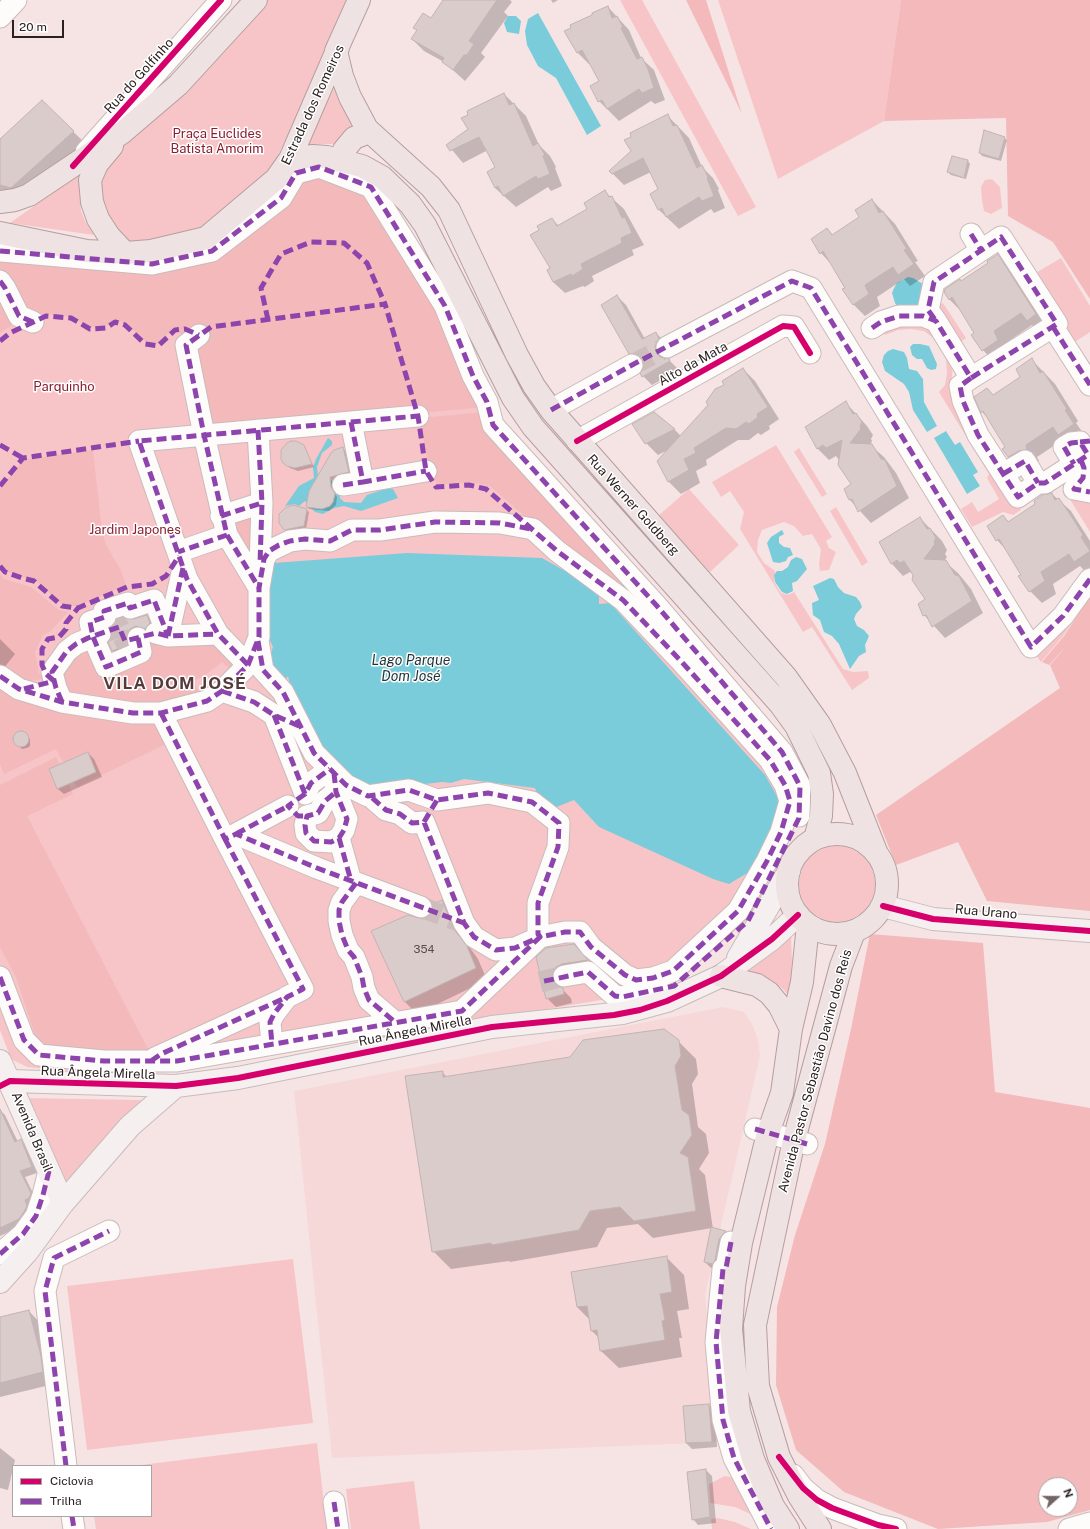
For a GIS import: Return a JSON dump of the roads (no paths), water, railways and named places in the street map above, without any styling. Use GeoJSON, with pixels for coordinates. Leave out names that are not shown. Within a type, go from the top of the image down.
{"type":"FeatureCollection","features":[{"type":"Feature","properties":{"kind":"main road"},"geometry":{"type":"LineString","coordinates":[[0,202],[15,200],[29,195],[123,132],[178,85],[256,0]]}},
{"type":"Feature","properties":{"kind":"main road"},"geometry":{"type":"LineString","coordinates":[[336,51],[359,0]]}},
{"type":"Feature","properties":{"kind":"main road","name":"Estrada dos Romeiros"},"geometry":{"type":"LineString","coordinates":[[0,233],[87,251],[125,253],[151,251],[206,238],[276,179],[290,159],[336,51],[369,0]]}},
{"type":"Feature","properties":{"kind":"main road","name":"Rua Werner Goldberg"},"geometry":{"type":"LineString","coordinates":[[336,51],[347,90],[369,132],[431,187],[449,210],[520,361],[551,410],[786,677],[820,725],[845,773],[877,854]]}},
{"type":"Feature","properties":{"kind":"main road"},"geometry":{"type":"LineString","coordinates":[[123,132],[97,164],[90,180],[92,202],[98,219],[109,236],[125,253]]}},
{"type":"Feature","properties":{"kind":"main road"},"geometry":{"type":"LineString","coordinates":[[340,159],[344,150],[354,138],[369,132]]}},
{"type":"Feature","properties":{"kind":"main road","name":"Rua Werner Goldberg"},"geometry":{"type":"LineString","coordinates":[[290,159],[313,156],[340,159],[362,166],[382,177],[410,204],[436,245],[514,398],[533,427],[780,704],[796,726],[819,773],[822,794],[821,816],[815,839]]}},
{"type":"Feature","properties":{"kind":"main road"},"geometry":{"type":"LineString","coordinates":[[832,834],[849,835],[865,842],[877,854],[884,866],[887,879],[887,893],[883,906],[871,922],[854,932],[838,934],[822,932],[803,920],[790,901],[787,886],[789,871],[795,858],[803,847],[815,839],[832,834]]}},
{"type":"Feature","properties":{"kind":"main road","name":"Avenida Pastor Sebastião Davino dos Reis"},"geometry":{"type":"LineString","coordinates":[[788,1529],[770,1499],[753,1459],[742,1422],[736,1391],[731,1329],[734,1286],[762,1131],[782,1093],[791,1029],[802,982],[803,920]]}},
{"type":"Feature","properties":{"kind":"main road","name":"Avenida Pastor Sebastião Davino dos Reis"},"geometry":{"type":"LineString","coordinates":[[820,1529],[799,1496],[778,1457],[758,1386],[755,1325],[841,966],[854,932]]}},
{"type":"Feature","properties":{"kind":"main road"},"geometry":{"type":"LineString","coordinates":[[727,971],[757,985],[769,993],[779,1005],[791,1029]]}},
{"type":"Feature","properties":{"kind":"street"},"geometry":{"type":"LineString","coordinates":[[0,17],[16,0]]}},
{"type":"Feature","properties":{"kind":"street","name":"Rua do Golfinho"},"geometry":{"type":"LineString","coordinates":[[73,166],[221,0]]}},
{"type":"Feature","properties":{"kind":"street"},"geometry":{"type":"LineString","coordinates":[[0,251],[152,264],[212,250],[281,198],[296,173],[319,167],[371,188],[445,306],[473,376],[486,402],[493,426],[657,606],[777,746],[800,786],[799,818],[748,921],[674,986],[622,997],[615,996],[588,972],[564,976]]}},
{"type":"Feature","properties":{"kind":"street"},"geometry":{"type":"LineString","coordinates":[[971,378],[928,310],[934,282],[976,242],[1001,237],[1057,324],[960,386],[963,401],[978,435],[1018,497],[1038,483],[1045,483],[1081,452]]}},
{"type":"Feature","properties":{"kind":"street"},"geometry":{"type":"LineString","coordinates":[[667,347],[792,281],[811,288],[1031,647],[1063,616],[1090,579]]}},
{"type":"Feature","properties":{"kind":"street"},"geometry":{"type":"LineString","coordinates":[[0,282],[5,288],[19,316],[33,322]]}},
{"type":"Feature","properties":{"kind":"street"},"geometry":{"type":"LineString","coordinates":[[872,328],[881,322],[899,316],[923,316],[936,321]]}},
{"type":"Feature","properties":{"kind":"street","name":"Alto da Mata"},"geometry":{"type":"LineString","coordinates":[[578,441],[783,326],[794,327],[810,353]]}},
{"type":"Feature","properties":{"kind":"street"},"geometry":{"type":"LineString","coordinates":[[1053,327],[1090,385]]}},
{"type":"Feature","properties":{"kind":"street"},"geometry":{"type":"LineString","coordinates":[[199,335],[186,345],[224,526],[259,588]]}},
{"type":"Feature","properties":{"kind":"street"},"geometry":{"type":"LineString","coordinates":[[551,410],[632,365]]}},
{"type":"Feature","properties":{"kind":"street"},"geometry":{"type":"LineString","coordinates":[[248,665],[218,634],[187,579],[139,441],[418,416]]}},
{"type":"Feature","properties":{"kind":"street"},"geometry":{"type":"LineString","coordinates":[[351,422],[353,483],[426,471]]}},
{"type":"Feature","properties":{"kind":"street"},"geometry":{"type":"LineString","coordinates":[[258,430],[262,503],[258,641],[264,670],[283,692],[314,753],[333,778],[347,819],[344,830],[339,838],[332,842],[314,841],[306,833],[304,825],[307,816]]}},
{"type":"Feature","properties":{"kind":"street"},"geometry":{"type":"LineString","coordinates":[[1081,452],[1084,468],[1083,478],[1074,489],[1090,492]]}},
{"type":"Feature","properties":{"kind":"street"},"geometry":{"type":"LineString","coordinates":[[154,636],[154,600],[130,608],[128,603],[104,611],[105,616],[90,622],[97,635],[106,667],[141,652],[154,636],[180,560],[224,526],[262,503]]}},
{"type":"Feature","properties":{"kind":"street"},"geometry":{"type":"LineString","coordinates":[[259,588],[264,559],[269,551],[290,541],[305,539],[330,541],[352,530],[380,530],[435,522],[500,523],[533,529],[558,551],[623,600],[680,660],[770,760],[784,785],[790,802],[781,832],[768,861],[738,911],[673,971],[653,978],[636,980],[625,975],[591,947],[580,932],[565,932],[540,937],[515,948],[496,950],[474,937],[464,923],[424,822]]}},
{"type":"Feature","properties":{"kind":"street"},"geometry":{"type":"LineString","coordinates":[[154,636],[218,634]]}},
{"type":"Feature","properties":{"kind":"street"},"geometry":{"type":"LineString","coordinates":[[62,702],[52,672],[67,651],[76,644],[97,635]]}},
{"type":"Feature","properties":{"kind":"street"},"geometry":{"type":"LineString","coordinates":[[0,676],[19,689],[62,702],[133,713],[161,712],[207,701],[222,691],[248,665],[258,641]]}},
{"type":"Feature","properties":{"kind":"street"},"geometry":{"type":"LineString","coordinates":[[19,689],[27,689],[54,681]]}},
{"type":"Feature","properties":{"kind":"street"},"geometry":{"type":"LineString","coordinates":[[222,691],[254,702],[274,715],[299,726]]}},
{"type":"Feature","properties":{"kind":"street"},"geometry":{"type":"LineString","coordinates":[[151,1061],[161,1054],[303,989],[230,837],[161,712]]}},
{"type":"Feature","properties":{"kind":"street"},"geometry":{"type":"LineString","coordinates":[[274,715],[305,794]]}},
{"type":"Feature","properties":{"kind":"street"},"geometry":{"type":"LineString","coordinates":[[230,837],[288,806],[305,794],[311,783],[333,778],[364,795],[370,796],[409,790],[437,800],[488,793],[532,802],[559,823],[558,847],[538,903],[538,934],[540,937]]}},
{"type":"Feature","properties":{"kind":"street"},"geometry":{"type":"LineString","coordinates":[[288,806],[298,816],[307,816],[318,812],[325,802],[333,778]]}},
{"type":"Feature","properties":{"kind":"street"},"geometry":{"type":"LineString","coordinates":[[370,796],[386,810],[400,814],[412,823],[424,822]]}},
{"type":"Feature","properties":{"kind":"street"},"geometry":{"type":"LineString","coordinates":[[424,822],[437,800]]}},
{"type":"Feature","properties":{"kind":"street"},"geometry":{"type":"LineString","coordinates":[[230,837],[422,907]]}},
{"type":"Feature","properties":{"kind":"street"},"geometry":{"type":"LineString","coordinates":[[339,838],[354,882],[339,910],[339,921],[342,935],[362,977],[364,988],[370,1000],[396,1023]]}},
{"type":"Feature","properties":{"kind":"street"},"geometry":{"type":"LineString","coordinates":[[727,971],[789,871]]}},
{"type":"Feature","properties":{"kind":"street","name":"Rua Urano"},"geometry":{"type":"LineString","coordinates":[[883,906],[933,919],[1090,931]]}},
{"type":"Feature","properties":{"kind":"street","name":"Rua Ângela Mirella"},"geometry":{"type":"LineString","coordinates":[[5,1084],[176,1086],[238,1078],[492,1027],[623,1013],[667,1001],[727,971],[772,939],[803,920]]}},
{"type":"Feature","properties":{"kind":"street"},"geometry":{"type":"LineString","coordinates":[[0,977],[15,1020],[24,1040],[39,1055],[104,1061],[177,1061],[462,1011],[540,937]]}},
{"type":"Feature","properties":{"kind":"street"},"geometry":{"type":"LineString","coordinates":[[272,1044],[270,1022],[287,997]]}},
{"type":"Feature","properties":{"kind":"street","name":"Avenida Brasil"},"geometry":{"type":"LineString","coordinates":[[0,1061],[5,1084],[49,1171],[63,1203]]}},
{"type":"Feature","properties":{"kind":"street","name":"Rua Ângela Mirella"},"geometry":{"type":"LineString","coordinates":[[0,1282],[27,1252],[63,1203],[130,1126],[176,1086]]}},
{"type":"Feature","properties":{"kind":"street"},"geometry":{"type":"LineString","coordinates":[[762,1131],[800,1142]]}},
{"type":"Feature","properties":{"kind":"street"},"geometry":{"type":"LineString","coordinates":[[0,1254],[23,1234],[36,1216],[49,1171]]}},
{"type":"Feature","properties":{"kind":"street"},"geometry":{"type":"LineString","coordinates":[[66,1465],[45,1291],[54,1258],[109,1230]]}},
{"type":"Feature","properties":{"kind":"street"},"geometry":{"type":"LineString","coordinates":[[732,1242],[726,1268],[723,1269],[716,1342],[723,1420],[734,1458],[771,1529]]}},
{"type":"Feature","properties":{"kind":"street"},"geometry":{"type":"LineString","coordinates":[[778,1457],[803,1488],[817,1500],[832,1508],[878,1525],[896,1529]]}},
{"type":"Feature","properties":{"kind":"street"},"geometry":{"type":"LineString","coordinates":[[334,1502],[338,1529]]}},
{"type":"Feature","properties":{"kind":"street"},"geometry":{"type":"LineString","coordinates":[[72,1517],[74,1529]]}},
{"type":"Feature","properties":{"kind":"street"},"geometry":{"type":"LineString","coordinates":[[1069,1529],[1090,1523]]}},
{"type":"Feature","properties":{"kind":"water"},"geometry":{"type":"Polygon","coordinates":[[[538,13],[601,126],[587,135],[556,78],[538,66],[527,45],[525,31],[528,19],[538,13]]]}},
{"type":"Feature","properties":{"kind":"water"},"geometry":{"type":"Polygon","coordinates":[[[508,16],[516,16],[521,21],[519,34],[507,32],[504,23],[508,16]]]}},
{"type":"Feature","properties":{"kind":"water"},"geometry":{"type":"Polygon","coordinates":[[[908,277],[913,278],[923,284],[923,306],[898,308],[895,303],[892,293],[894,288],[897,283],[908,277]]]}},
{"type":"Feature","properties":{"kind":"water"},"geometry":{"type":"Polygon","coordinates":[[[913,344],[929,346],[937,364],[936,369],[931,370],[927,368],[922,359],[917,359],[912,355],[910,347],[913,344]]]}},
{"type":"Feature","properties":{"kind":"water"},"geometry":{"type":"Polygon","coordinates":[[[893,349],[904,352],[909,369],[917,371],[923,379],[924,402],[937,426],[927,432],[913,410],[909,392],[904,384],[885,371],[882,362],[884,355],[893,349]]]}},
{"type":"Feature","properties":{"kind":"water"},"geometry":{"type":"Polygon","coordinates":[[[946,431],[955,445],[960,442],[978,472],[973,475],[980,486],[967,494],[934,438],[946,431]]]}},
{"type":"Feature","properties":{"kind":"water"},"geometry":{"type":"Polygon","coordinates":[[[328,438],[332,441],[332,445],[322,453],[317,467],[318,476],[328,478],[333,481],[338,487],[340,498],[344,502],[361,503],[367,495],[388,488],[393,489],[398,498],[361,511],[344,506],[334,508],[323,514],[315,512],[305,501],[299,506],[294,504],[285,506],[299,486],[314,478],[313,467],[328,438]]]}},
{"type":"Feature","properties":{"kind":"water"},"geometry":{"type":"Polygon","coordinates":[[[782,530],[784,534],[779,537],[779,543],[784,547],[790,548],[793,555],[788,557],[786,561],[779,563],[773,562],[767,543],[771,537],[782,530]]]}},
{"type":"Feature","properties":{"kind":"water","name":"Lago Parque Dom José"},"geometry":{"type":"Polygon","coordinates":[[[407,553],[542,558],[599,590],[599,604],[610,603],[765,775],[778,798],[779,809],[775,825],[749,872],[729,884],[713,879],[599,827],[574,800],[544,812],[535,788],[464,779],[451,783],[442,782],[375,790],[362,786],[328,760],[293,698],[288,676],[287,678],[265,670],[273,647],[267,634],[267,592],[274,563],[407,553]]]}},
{"type":"Feature","properties":{"kind":"water"},"geometry":{"type":"Polygon","coordinates":[[[796,557],[802,559],[807,569],[797,581],[792,583],[793,591],[787,594],[782,592],[775,582],[774,575],[777,571],[782,571],[788,567],[791,560],[796,557]]]}},
{"type":"Feature","properties":{"kind":"water"},"geometry":{"type":"Polygon","coordinates":[[[830,578],[834,579],[838,587],[844,593],[856,597],[860,602],[862,607],[854,619],[857,626],[864,630],[869,636],[865,645],[866,652],[859,656],[850,669],[839,644],[832,636],[824,632],[820,620],[813,615],[812,603],[819,600],[813,586],[830,578]]]}},
{"type":"Feature","properties":{"kind":"tunnel"},"geometry":{"type":"LineString","coordinates":[[632,365],[667,347]]}},
{"type":"Feature","properties":{"kind":"tunnel"},"geometry":{"type":"LineString","coordinates":[[100,634],[119,627],[125,641],[156,634]]}},
{"type":"Feature","properties":{"kind":"tunnel"},"geometry":{"type":"LineString","coordinates":[[421,907],[464,923]]}},
{"type":"Feature","properties":{"kind":"tunnel"},"geometry":{"type":"LineString","coordinates":[[540,982],[564,976]]}},
{"type":"Feature","properties":{"kind":"district","name":"VILA DOM JOSÉ"},"geometry":{"type":"Point","coordinates":[175,684]}},
{"type":"Feature","properties":{"kind":"park label","name":"Praça Euclides Batista Amorim"},"geometry":{"type":"Point","coordinates":[217,142]}},
{"type":"Feature","properties":{"kind":"park label","name":"Parquinho"},"geometry":{"type":"Point","coordinates":[64,387]}},
{"type":"Feature","properties":{"kind":"park label","name":"Jardim Japones"},"geometry":{"type":"Point","coordinates":[135,530]}}]}
